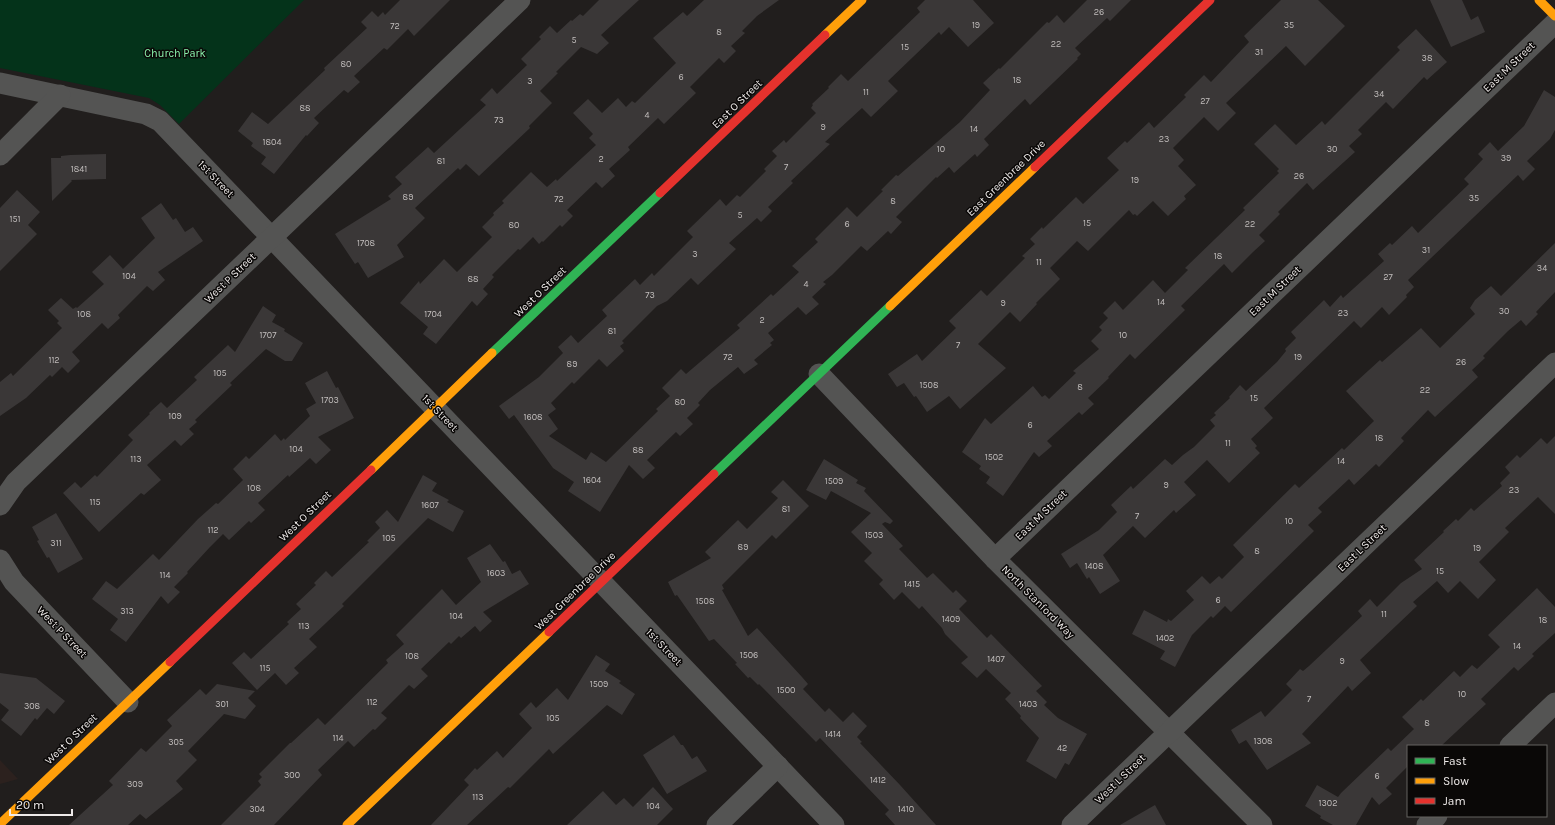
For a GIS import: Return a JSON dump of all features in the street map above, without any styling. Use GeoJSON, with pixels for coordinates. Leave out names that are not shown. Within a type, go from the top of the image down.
{"type":"FeatureCollection","features":[{"type":"Feature","properties":{"kind":"street","name":"West P Street"},"geometry":{"type":"LineString","coordinates":[[0,505],[16,482],[520,0]]}},
{"type":"Feature","properties":{"kind":"street","name":"East O Street"},"geometry":{"type":"LineString","coordinates":[[628,224],[862,0]]}},
{"type":"Feature","properties":{"kind":"street","name":"East Greenbrae Drive"},"geometry":{"type":"LineString","coordinates":[[819,374],[1210,0]]}},
{"type":"Feature","properties":{"kind":"street"},"geometry":{"type":"LineString","coordinates":[[1539,0],[1555,16]]}},
{"type":"Feature","properties":{"kind":"street","name":"East M Street"},"geometry":{"type":"LineString","coordinates":[[995,559],[1555,23]]}},
{"type":"Feature","properties":{"kind":"street","name":"1st Street"},"geometry":{"type":"LineString","coordinates":[[0,83],[146,114],[160,121],[834,825]]}},
{"type":"Feature","properties":{"kind":"street"},"geometry":{"type":"LineString","coordinates":[[0,155],[60,95]]}},
{"type":"Feature","properties":{"kind":"street","name":"West O Street"},"geometry":{"type":"LineString","coordinates":[[0,824],[628,224]]}},
{"type":"Feature","properties":{"kind":"street","name":"East L Street"},"geometry":{"type":"LineString","coordinates":[[1168,733],[1555,363]]}},
{"type":"Feature","properties":{"kind":"street","name":"North Stanford Way"},"geometry":{"type":"LineString","coordinates":[[819,374],[995,559],[1262,825]]}},
{"type":"Feature","properties":{"kind":"street","name":"West Greenbrae Drive"},"geometry":{"type":"LineString","coordinates":[[348,825],[819,374]]}},
{"type":"Feature","properties":{"kind":"street","name":"West P Street"},"geometry":{"type":"LineString","coordinates":[[0,560],[14,582],[128,702]]}},
{"type":"Feature","properties":{"kind":"street"},"geometry":{"type":"LineString","coordinates":[[1511,745],[1555,703]]}},
{"type":"Feature","properties":{"kind":"street","name":"West L Street"},"geometry":{"type":"LineString","coordinates":[[1072,825],[1168,733]]}},
{"type":"Feature","properties":{"kind":"street"},"geometry":{"type":"LineString","coordinates":[[716,825],[778,766]]}},
{"type":"Feature","properties":{"kind":"street"},"geometry":{"type":"LineString","coordinates":[[1427,825],[1436,817]]}},
{"type":"Feature","properties":{"kind":"shaded area"},"geometry":{"type":"Polygon","coordinates":[[[0,760],[18,779],[0,784],[0,760]]]}},
{"type":"Feature","properties":{"kind":"green space","name":"Church Park"},"geometry":{"type":"Polygon","coordinates":[[[0,0],[304,0],[179,124],[160,105],[149,98],[0,68],[0,0]]]}},
{"type":"Feature","properties":{"kind":"building"},"geometry":{"type":"Polygon","coordinates":[[[400,0],[450,0],[414,36],[408,29],[387,50],[384,48],[354,76],[360,82],[348,93],[344,90],[314,118],[319,123],[307,136],[306,135],[274,174],[261,164],[266,157],[251,146],[253,143],[238,131],[252,112],[268,124],[325,70],[324,68],[367,28],[361,22],[372,11],[378,17],[383,12],[385,15],[400,0]]]}},
{"type":"Feature","properties":{"kind":"building"},"geometry":{"type":"Polygon","coordinates":[[[599,0],[639,0],[601,35],[609,43],[597,54],[581,47],[556,72],[558,73],[540,91],[552,103],[529,126],[530,128],[479,176],[466,164],[460,170],[458,168],[415,208],[425,218],[397,245],[404,257],[368,278],[358,262],[355,264],[335,234],[391,199],[388,196],[402,184],[395,177],[428,147],[434,153],[486,105],[480,100],[492,88],[497,94],[527,65],[521,59],[541,39],[539,37],[550,26],[557,33],[580,14],[583,16],[599,0]]]}},
{"type":"Feature","properties":{"kind":"building"},"geometry":{"type":"Polygon","coordinates":[[[704,0],[779,0],[757,16],[742,31],[745,33],[731,46],[736,51],[724,63],[719,58],[690,87],[696,93],[664,124],[658,118],[628,147],[630,150],[609,169],[615,176],[602,188],[596,182],[567,210],[573,216],[562,227],[560,225],[543,242],[542,241],[539,244],[533,237],[520,250],[518,249],[492,275],[494,277],[483,289],[488,294],[477,306],[472,301],[436,344],[423,334],[428,327],[400,303],[419,281],[420,284],[444,259],[457,272],[492,237],[482,227],[494,215],[493,213],[504,203],[502,201],[531,172],[547,187],[556,179],[557,181],[596,145],[589,138],[593,134],[573,113],[588,99],[602,113],[618,98],[626,107],[632,101],[635,103],[676,63],[653,38],[683,12],[687,16],[704,0]]]}},
{"type":"Feature","properties":{"kind":"building"},"geometry":{"type":"Polygon","coordinates":[[[925,0],[973,0],[994,23],[968,47],[949,27],[941,35],[939,32],[888,81],[898,91],[871,117],[862,108],[825,142],[830,144],[791,181],[793,183],[768,207],[772,211],[761,222],[757,218],[729,243],[736,249],[698,285],[691,278],[667,301],[657,306],[622,341],[624,343],[620,346],[624,351],[607,367],[599,359],[574,384],[572,382],[551,403],[556,409],[548,415],[558,429],[549,436],[586,460],[591,452],[606,462],[658,411],[656,409],[670,396],[662,388],[681,369],[686,374],[740,328],[737,325],[771,294],[773,296],[799,272],[792,266],[818,242],[815,239],[847,207],[857,217],[883,191],[881,190],[896,175],[898,176],[960,122],[990,90],[983,83],[999,68],[1000,69],[1047,22],[1049,23],[1057,15],[1064,23],[1087,0],[1131,0],[1110,21],[1107,18],[1075,48],[1081,54],[1077,58],[1078,59],[1030,105],[1025,99],[984,139],[989,145],[977,157],[975,154],[954,173],[949,167],[937,178],[936,177],[896,217],[902,222],[891,234],[888,231],[867,251],[861,246],[823,282],[826,284],[812,297],[819,304],[806,315],[798,307],[768,333],[774,340],[770,343],[772,345],[754,360],[758,364],[744,374],[738,367],[710,390],[698,403],[700,405],[687,418],[693,424],[680,436],[676,432],[647,460],[655,468],[643,479],[629,465],[600,512],[568,491],[574,482],[553,468],[514,415],[509,419],[499,406],[539,377],[563,353],[558,347],[571,335],[578,343],[607,316],[602,310],[635,279],[640,285],[652,273],[654,276],[693,237],[687,231],[720,199],[726,206],[737,195],[740,197],[766,171],[764,169],[777,156],[772,151],[784,140],[786,143],[816,113],[811,108],[813,105],[812,104],[841,74],[848,81],[920,12],[917,8],[925,0]]]}},
{"type":"Feature","properties":{"kind":"building"},"geometry":{"type":"Polygon","coordinates":[[[1281,0],[1318,0],[1345,26],[1305,66],[1286,46],[1226,103],[1236,113],[1218,131],[1204,117],[1173,148],[1184,160],[1178,166],[1196,185],[1184,196],[1186,199],[1168,216],[1153,201],[1137,216],[1135,214],[1133,215],[1129,210],[1088,251],[1077,241],[1050,268],[1060,279],[1036,303],[1037,304],[1020,322],[1010,312],[978,344],[1006,368],[960,409],[949,396],[927,412],[916,396],[914,397],[904,383],[897,387],[888,374],[917,354],[922,361],[956,328],[949,321],[981,290],[987,296],[1025,258],[1022,256],[1035,244],[1030,239],[1042,227],[1043,229],[1076,197],[1083,204],[1119,170],[1107,158],[1125,141],[1127,143],[1149,122],[1154,128],[1186,97],[1184,95],[1204,75],[1211,82],[1249,42],[1244,36],[1281,0]]]}},
{"type":"Feature","properties":{"kind":"building"},"geometry":{"type":"Polygon","coordinates":[[[1430,0],[1462,0],[1471,20],[1478,16],[1485,32],[1451,47],[1430,0]]]}},
{"type":"Feature","properties":{"kind":"building"},"geometry":{"type":"Polygon","coordinates":[[[1416,29],[1447,62],[1427,80],[1424,77],[1393,109],[1386,102],[1358,130],[1362,134],[1349,146],[1355,152],[1313,190],[1307,183],[1278,212],[1280,214],[1259,235],[1265,241],[1232,273],[1224,264],[1181,306],[1185,310],[1135,359],[1130,354],[1108,377],[1109,378],[1088,398],[1094,404],[1082,415],[1079,412],[1047,441],[1052,446],[1039,457],[1034,452],[1003,496],[986,483],[990,477],[979,469],[981,466],[962,452],[985,418],[991,424],[1033,386],[1042,397],[1045,395],[1049,399],[1076,373],[1073,371],[1099,349],[1091,341],[1102,330],[1099,327],[1108,318],[1103,313],[1115,301],[1123,310],[1153,280],[1165,293],[1188,270],[1185,268],[1245,210],[1243,208],[1279,173],[1277,171],[1279,169],[1254,144],[1275,124],[1296,145],[1322,121],[1325,125],[1400,50],[1397,47],[1416,29]]]}},
{"type":"Feature","properties":{"kind":"building"},"geometry":{"type":"Polygon","coordinates":[[[1544,90],[1555,97],[1555,130],[1550,139],[1527,161],[1535,169],[1523,181],[1518,175],[1408,280],[1414,287],[1406,295],[1407,297],[1389,315],[1382,307],[1361,328],[1354,321],[1264,408],[1273,418],[1251,439],[1257,446],[1255,448],[1260,453],[1229,483],[1207,460],[1184,482],[1196,495],[1176,513],[1174,510],[1145,538],[1133,526],[1103,555],[1120,581],[1100,594],[1089,577],[1087,579],[1077,563],[1070,568],[1061,554],[1099,530],[1117,512],[1111,505],[1131,486],[1133,489],[1165,459],[1172,465],[1194,447],[1215,426],[1210,420],[1216,415],[1214,413],[1230,398],[1229,397],[1240,385],[1246,391],[1277,362],[1286,351],[1285,349],[1296,338],[1291,332],[1324,300],[1330,307],[1341,295],[1343,298],[1384,261],[1378,254],[1390,243],[1392,245],[1412,226],[1418,233],[1469,184],[1464,179],[1483,159],[1478,154],[1490,142],[1498,151],[1524,126],[1544,90]]]}},
{"type":"Feature","properties":{"kind":"building"},"geometry":{"type":"Polygon","coordinates":[[[106,154],[106,179],[71,180],[72,181],[52,201],[51,158],[61,158],[61,156],[70,155],[106,154]]]}},
{"type":"Feature","properties":{"kind":"building"},"geometry":{"type":"Polygon","coordinates":[[[17,190],[40,212],[28,225],[37,234],[0,271],[0,208],[17,190]]]}},
{"type":"Feature","properties":{"kind":"building"},"geometry":{"type":"Polygon","coordinates":[[[161,203],[173,220],[176,218],[185,232],[193,227],[203,241],[158,272],[165,280],[153,291],[147,286],[118,315],[120,318],[108,329],[102,323],[72,352],[80,361],[68,373],[62,367],[52,377],[50,375],[26,398],[0,416],[0,382],[11,373],[13,376],[62,328],[57,323],[59,321],[48,310],[61,298],[73,309],[76,307],[77,308],[104,284],[92,272],[110,255],[123,269],[155,238],[141,218],[161,203]]]}},
{"type":"Feature","properties":{"kind":"building"},"geometry":{"type":"Polygon","coordinates":[[[1555,243],[1555,292],[1536,312],[1538,314],[1526,326],[1521,320],[1508,331],[1483,356],[1485,358],[1472,370],[1478,377],[1435,417],[1428,410],[1401,438],[1404,441],[1379,467],[1376,464],[1354,485],[1349,479],[1318,508],[1322,512],[1308,525],[1314,531],[1231,612],[1225,606],[1213,618],[1211,616],[1192,635],[1175,667],[1160,659],[1165,651],[1132,634],[1144,610],[1167,622],[1168,619],[1171,621],[1194,600],[1186,591],[1202,576],[1210,584],[1219,576],[1222,579],[1244,557],[1233,545],[1295,484],[1299,488],[1342,448],[1344,450],[1374,421],[1346,391],[1380,360],[1382,362],[1421,328],[1440,348],[1475,314],[1470,308],[1475,300],[1491,286],[1501,296],[1555,243]]]}},
{"type":"Feature","properties":{"kind":"building"},"geometry":{"type":"Polygon","coordinates":[[[263,306],[276,315],[272,322],[285,329],[284,331],[303,343],[292,361],[285,361],[266,349],[230,383],[232,385],[195,420],[197,422],[189,429],[194,434],[181,446],[175,440],[147,465],[161,480],[144,495],[141,493],[99,532],[63,493],[75,482],[81,488],[95,475],[97,477],[133,440],[128,435],[150,414],[149,413],[161,402],[167,408],[197,380],[194,377],[228,345],[235,352],[263,306]]]}},
{"type":"Feature","properties":{"kind":"building"},"geometry":{"type":"Polygon","coordinates":[[[327,371],[336,388],[338,387],[354,418],[318,437],[331,450],[316,464],[310,458],[289,477],[288,475],[258,503],[265,510],[251,523],[249,521],[229,540],[223,534],[174,587],[180,592],[168,604],[161,596],[126,642],[110,630],[118,619],[92,599],[106,581],[117,589],[153,554],[159,560],[198,519],[216,503],[218,504],[243,480],[233,469],[246,456],[249,459],[275,434],[281,441],[284,438],[285,440],[310,416],[306,409],[316,403],[305,383],[327,371]]]}},
{"type":"Feature","properties":{"kind":"building"},"geometry":{"type":"Polygon","coordinates":[[[1555,436],[1555,514],[1538,497],[1505,528],[1509,532],[1479,562],[1496,580],[1478,599],[1460,581],[1448,593],[1437,581],[1413,602],[1417,606],[1360,660],[1371,673],[1352,691],[1348,686],[1302,734],[1311,743],[1267,770],[1246,740],[1239,744],[1231,730],[1261,711],[1265,717],[1292,690],[1286,684],[1300,669],[1303,671],[1309,666],[1362,616],[1358,611],[1370,599],[1377,607],[1401,583],[1422,569],[1414,560],[1456,519],[1458,521],[1471,508],[1474,511],[1502,486],[1500,483],[1510,473],[1505,467],[1517,455],[1520,458],[1541,438],[1547,444],[1555,436]]]}},
{"type":"Feature","properties":{"kind":"building"},"geometry":{"type":"Polygon","coordinates":[[[824,459],[858,480],[856,483],[866,488],[864,491],[893,521],[890,524],[885,522],[882,524],[903,546],[899,549],[927,578],[933,573],[953,593],[956,590],[967,601],[959,609],[987,638],[991,634],[1042,686],[1036,691],[1047,702],[1044,705],[1058,718],[1087,734],[1069,765],[1065,763],[1056,779],[1026,761],[1039,738],[1005,699],[1011,693],[986,669],[977,678],[961,663],[968,657],[945,634],[942,628],[922,606],[919,609],[902,592],[894,600],[879,584],[883,580],[864,561],[872,553],[851,532],[871,513],[831,491],[826,500],[806,490],[824,459]]]}},
{"type":"Feature","properties":{"kind":"building"},"geometry":{"type":"Polygon","coordinates":[[[423,475],[437,483],[432,491],[449,500],[447,502],[464,511],[453,532],[428,518],[342,604],[344,606],[309,639],[317,647],[294,668],[299,673],[286,685],[275,673],[257,690],[232,663],[244,652],[251,659],[289,624],[287,622],[301,609],[296,604],[316,585],[314,583],[326,571],[332,577],[369,542],[367,541],[380,528],[375,522],[387,510],[398,522],[423,475]]]}},
{"type":"Feature","properties":{"kind":"building"},"geometry":{"type":"Polygon","coordinates":[[[783,480],[809,506],[776,539],[772,535],[722,585],[724,589],[722,590],[748,636],[757,628],[808,684],[803,689],[825,712],[829,708],[843,722],[853,712],[867,726],[857,737],[862,742],[860,743],[936,825],[895,825],[885,814],[889,810],[820,738],[816,742],[759,684],[758,685],[750,677],[748,678],[735,664],[737,663],[714,639],[709,641],[677,595],[675,596],[668,582],[711,558],[705,552],[738,520],[747,529],[778,498],[771,492],[783,480]]]}},
{"type":"Feature","properties":{"kind":"building"},"geometry":{"type":"Polygon","coordinates":[[[56,513],[83,559],[58,573],[49,557],[47,558],[37,541],[39,540],[32,527],[56,513]]]}},
{"type":"Feature","properties":{"kind":"building"},"geometry":{"type":"Polygon","coordinates":[[[490,544],[503,562],[505,561],[512,574],[520,570],[529,584],[483,612],[492,621],[480,632],[475,626],[461,638],[459,636],[451,644],[449,642],[421,669],[428,676],[414,689],[409,685],[381,713],[387,718],[375,730],[373,729],[354,747],[348,741],[318,770],[322,775],[274,825],[221,825],[261,785],[258,781],[262,777],[259,774],[290,743],[318,718],[325,725],[388,663],[386,660],[404,644],[396,635],[442,589],[456,605],[481,582],[467,558],[490,544]]]}},
{"type":"Feature","properties":{"kind":"building"},"geometry":{"type":"Polygon","coordinates":[[[1537,588],[1555,607],[1555,633],[1532,654],[1534,656],[1518,671],[1514,667],[1481,699],[1486,704],[1442,745],[1407,745],[1407,767],[1386,788],[1392,794],[1379,805],[1372,797],[1356,825],[1333,825],[1320,818],[1321,816],[1305,806],[1317,785],[1338,797],[1388,748],[1391,751],[1414,729],[1402,717],[1421,699],[1423,701],[1454,671],[1460,677],[1472,665],[1477,669],[1500,647],[1488,635],[1537,588]]]}},
{"type":"Feature","properties":{"kind":"building"},"geometry":{"type":"Polygon","coordinates":[[[596,655],[610,664],[605,671],[621,681],[619,683],[635,694],[622,715],[607,705],[553,754],[549,749],[510,788],[508,787],[467,825],[431,825],[469,785],[464,780],[475,768],[477,770],[497,751],[503,758],[532,728],[519,714],[531,702],[536,708],[557,688],[568,700],[596,655]]]}},
{"type":"Feature","properties":{"kind":"building"},"geometry":{"type":"Polygon","coordinates":[[[0,673],[36,678],[65,701],[54,714],[47,708],[37,720],[35,718],[21,736],[1,720],[9,710],[0,703],[0,673]]]}},
{"type":"Feature","properties":{"kind":"building"},"geometry":{"type":"Polygon","coordinates":[[[217,684],[255,691],[248,698],[256,706],[245,719],[224,714],[188,751],[197,760],[176,781],[183,789],[146,819],[140,814],[128,825],[69,825],[113,785],[109,781],[141,748],[146,752],[172,726],[167,720],[200,689],[206,695],[217,684]]]}},
{"type":"Feature","properties":{"kind":"building"},"geometry":{"type":"Polygon","coordinates":[[[674,735],[692,759],[697,756],[707,771],[667,794],[643,755],[674,735]]]}},
{"type":"Feature","properties":{"kind":"building"},"geometry":{"type":"Polygon","coordinates":[[[653,787],[673,809],[657,825],[567,825],[603,791],[616,805],[624,798],[633,807],[653,787]]]}},
{"type":"Feature","properties":{"kind":"building"},"geometry":{"type":"Polygon","coordinates":[[[1155,805],[1166,825],[1120,825],[1155,805]]]}},
{"type":"Feature","properties":{"kind":"traffic: fast"},"geometry":{"type":"LineString","coordinates":[[492,353],[660,193]]}},
{"type":"Feature","properties":{"kind":"traffic: fast"},"geometry":{"type":"LineString","coordinates":[[714,474],[890,306]]}},
{"type":"Feature","properties":{"kind":"traffic: slow"},"geometry":{"type":"LineString","coordinates":[[825,35],[862,0]]}},
{"type":"Feature","properties":{"kind":"traffic: slow"},"geometry":{"type":"LineString","coordinates":[[1539,0],[1555,16]]}},
{"type":"Feature","properties":{"kind":"traffic: slow"},"geometry":{"type":"LineString","coordinates":[[890,306],[1035,167]]}},
{"type":"Feature","properties":{"kind":"traffic: slow"},"geometry":{"type":"LineString","coordinates":[[371,470],[492,353]]}},
{"type":"Feature","properties":{"kind":"traffic: slow"},"geometry":{"type":"LineString","coordinates":[[347,825],[549,632]]}},
{"type":"Feature","properties":{"kind":"traffic: slow"},"geometry":{"type":"LineString","coordinates":[[0,824],[170,662]]}},
{"type":"Feature","properties":{"kind":"traffic: jam"},"geometry":{"type":"LineString","coordinates":[[1035,167],[1210,0]]}},
{"type":"Feature","properties":{"kind":"traffic: jam"},"geometry":{"type":"LineString","coordinates":[[660,193],[825,35]]}},
{"type":"Feature","properties":{"kind":"traffic: jam"},"geometry":{"type":"LineString","coordinates":[[170,662],[371,470]]}},
{"type":"Feature","properties":{"kind":"traffic: jam"},"geometry":{"type":"LineString","coordinates":[[549,632],[714,474]]}}]}
